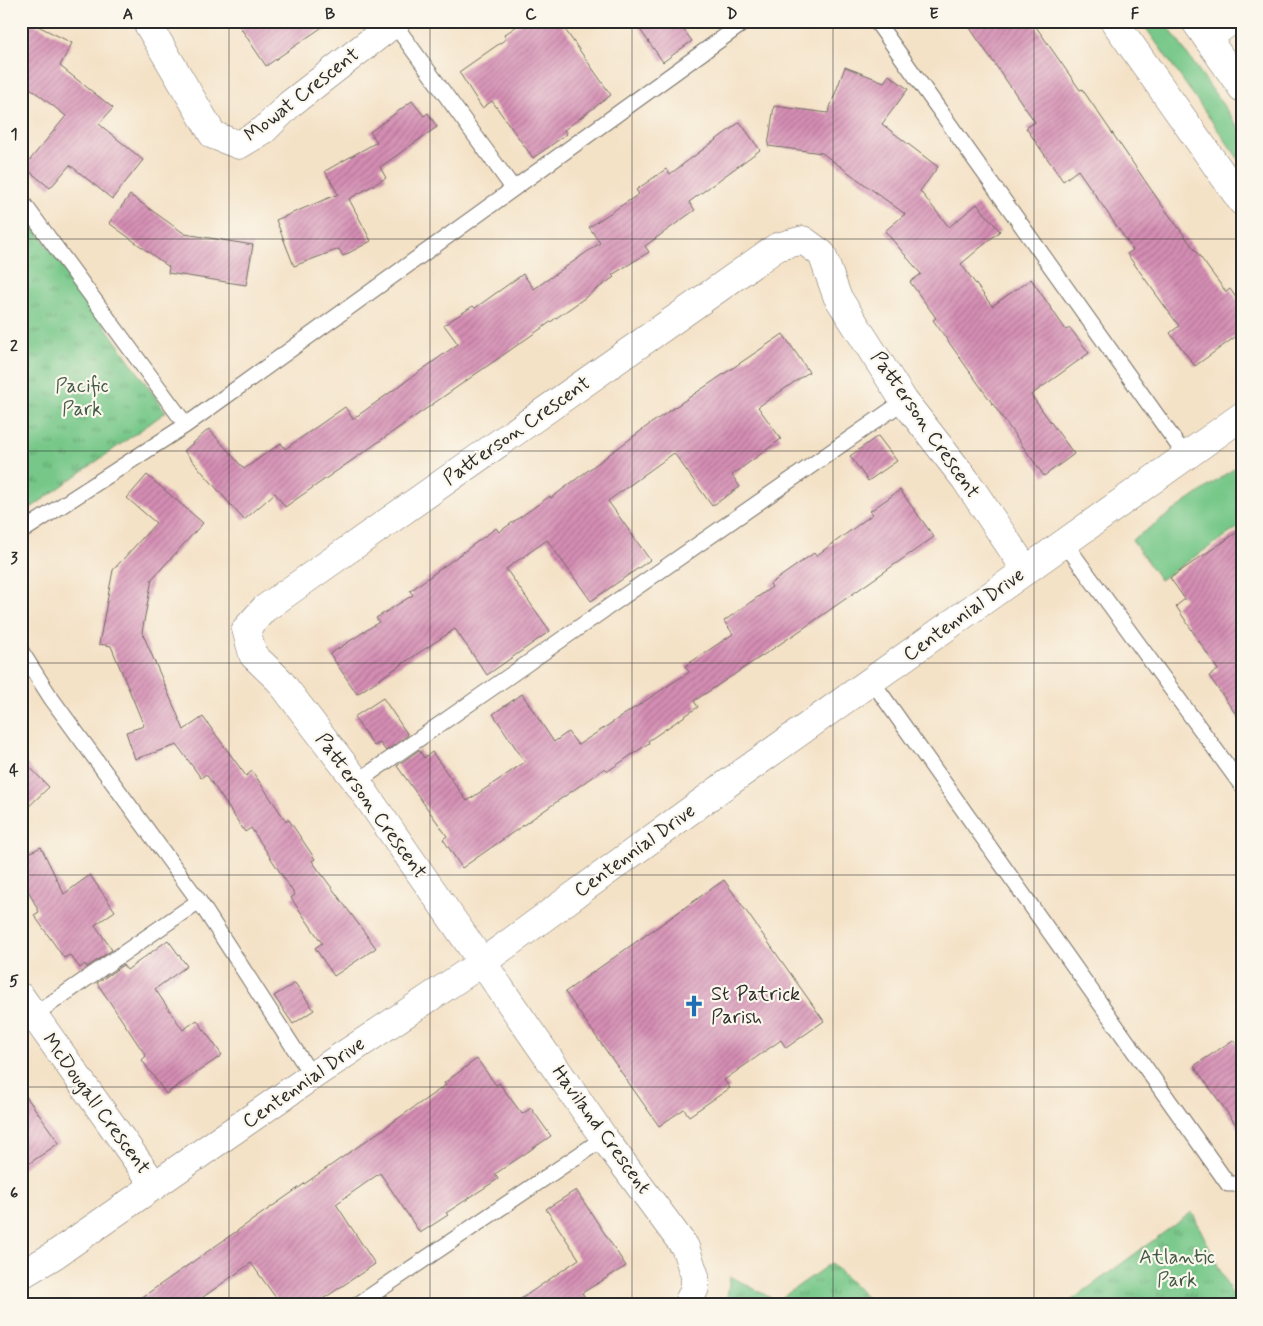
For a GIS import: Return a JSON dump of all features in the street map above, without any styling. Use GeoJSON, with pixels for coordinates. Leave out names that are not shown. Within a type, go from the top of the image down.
{"type":"FeatureCollection","features":[{"type":"Feature","properties":{"kind":"street","name":"Mowat Crescent"},"geometry":{"type":"LineString","coordinates":[[146,21],[214,135],[239,145],[264,130],[290,104],[394,22]]}},
{"type":"Feature","properties":{"kind":"street"},"geometry":{"type":"LineString","coordinates":[[1114,21],[1242,202]]}},
{"type":"Feature","properties":{"kind":"street"},"geometry":{"type":"LineString","coordinates":[[1231,21],[1201,30],[1242,88]]}},
{"type":"Feature","properties":{"kind":"street","name":"Patterson Crescent"},"geometry":{"type":"LineString","coordinates":[[483,962],[357,782],[279,680],[252,654],[246,630],[264,609],[777,246],[803,240],[822,254],[837,296],[904,402],[965,479],[1026,570]]}},
{"type":"Feature","properties":{"kind":"street","name":"Centennial Drive"},"geometry":{"type":"LineString","coordinates":[[21,1275],[155,1186],[312,1076],[483,962],[1184,455],[1242,416]]}},
{"type":"Feature","properties":{"kind":"street","name":"Haviland Crescent"},"geometry":{"type":"LineString","coordinates":[[483,962],[604,1138],[684,1247],[695,1276],[695,1288],[687,1305]]}},
{"type":"Feature","properties":{"kind":"street","name":"McDougall Crescent"},"geometry":{"type":"LineString","coordinates":[[25,1012],[155,1186]]}},
{"type":"Feature","properties":{"kind":"lane"},"geometry":{"type":"LineString","coordinates":[[21,532],[186,425],[746,21]]}},
{"type":"Feature","properties":{"kind":"lane"},"geometry":{"type":"LineString","coordinates":[[876,21],[1184,455]]}},
{"type":"Feature","properties":{"kind":"lane"},"geometry":{"type":"LineString","coordinates":[[394,22],[513,188]]}},
{"type":"Feature","properties":{"kind":"lane"},"geometry":{"type":"LineString","coordinates":[[21,200],[186,425]]}},
{"type":"Feature","properties":{"kind":"lane"},"geometry":{"type":"LineString","coordinates":[[357,782],[904,402]]}},
{"type":"Feature","properties":{"kind":"lane"},"geometry":{"type":"LineString","coordinates":[[1064,542],[1242,786]]}},
{"type":"Feature","properties":{"kind":"lane"},"geometry":{"type":"LineString","coordinates":[[21,651],[51,698],[199,901],[312,1076]]}},
{"type":"Feature","properties":{"kind":"lane"},"geometry":{"type":"LineString","coordinates":[[872,681],[1228,1184],[1242,1184]]}},
{"type":"Feature","properties":{"kind":"lane"},"geometry":{"type":"LineString","coordinates":[[25,1012],[199,901]]}},
{"type":"Feature","properties":{"kind":"lane"},"geometry":{"type":"LineString","coordinates":[[357,1305],[604,1138]]}},
{"type":"Feature","properties":{"kind":"green space"},"geometry":{"type":"Polygon","coordinates":[[[1141,21],[1164,21],[1242,132],[1242,164],[1141,21]]]}},
{"type":"Feature","properties":{"kind":"green space","name":"Pacific Park"},"geometry":{"type":"Polygon","coordinates":[[[21,208],[166,412],[21,515],[21,208]]]}},
{"type":"Feature","properties":{"kind":"green space"},"geometry":{"type":"Polygon","coordinates":[[[1242,463],[1242,525],[1160,580],[1132,540],[1242,463]]]}},
{"type":"Feature","properties":{"kind":"green space","name":"Atlantic Park"},"geometry":{"type":"Polygon","coordinates":[[[1192,1212],[1237,1305],[1065,1305],[1192,1212]]]}},
{"type":"Feature","properties":{"kind":"green space"},"geometry":{"type":"Polygon","coordinates":[[[831,1263],[874,1305],[726,1305],[730,1276],[777,1301],[831,1263]]]}},
{"type":"Feature","properties":{"kind":"building"},"geometry":{"type":"Polygon","coordinates":[[[21,21],[28,21],[72,43],[60,66],[113,108],[99,124],[143,160],[112,199],[70,165],[50,188],[24,167],[66,116],[21,81],[21,21]]]}},
{"type":"Feature","properties":{"kind":"building"},"geometry":{"type":"Polygon","coordinates":[[[236,21],[331,21],[266,66],[236,21]]]}},
{"type":"Feature","properties":{"kind":"building"},"geometry":{"type":"Polygon","coordinates":[[[524,21],[559,21],[611,95],[564,130],[567,134],[533,158],[492,101],[482,108],[459,72],[506,39],[504,35],[524,21]]]}},
{"type":"Feature","properties":{"kind":"building"},"geometry":{"type":"Polygon","coordinates":[[[634,21],[677,21],[692,41],[663,62],[634,21]]]}},
{"type":"Feature","properties":{"kind":"building"},"geometry":{"type":"Polygon","coordinates":[[[965,21],[1032,21],[1080,90],[1082,89],[1161,204],[1226,292],[1230,289],[1242,306],[1242,332],[1195,366],[1170,333],[1179,326],[1127,254],[1133,250],[1078,170],[1063,181],[1026,128],[1035,122],[965,21]]]}},
{"type":"Feature","properties":{"kind":"building"},"geometry":{"type":"Polygon","coordinates":[[[845,67],[884,82],[889,75],[908,89],[882,124],[938,167],[920,191],[949,227],[977,204],[1000,231],[961,264],[992,306],[1031,279],[1066,330],[1070,328],[1089,353],[1031,395],[1074,454],[1044,476],[933,320],[936,318],[910,282],[921,274],[885,231],[905,214],[822,153],[768,146],[774,106],[828,113],[845,67]]]}},
{"type":"Feature","properties":{"kind":"building"},"geometry":{"type":"Polygon","coordinates":[[[412,101],[424,116],[428,113],[437,127],[380,167],[386,178],[349,199],[371,241],[343,256],[339,249],[294,266],[276,220],[338,194],[325,171],[377,142],[370,132],[412,101]]]}},
{"type":"Feature","properties":{"kind":"building"},"geometry":{"type":"Polygon","coordinates":[[[740,122],[760,150],[689,202],[695,210],[645,246],[649,252],[612,275],[614,277],[572,307],[285,507],[275,493],[244,520],[184,451],[209,429],[244,469],[281,443],[285,449],[345,407],[353,419],[458,344],[444,325],[473,306],[475,308],[523,274],[534,289],[600,243],[589,227],[639,194],[636,190],[666,169],[670,174],[740,122]]]}},
{"type":"Feature","properties":{"kind":"building"},"geometry":{"type":"Polygon","coordinates":[[[130,195],[185,234],[253,245],[246,285],[168,273],[169,267],[109,223],[130,195]]]}},
{"type":"Feature","properties":{"kind":"building"},"geometry":{"type":"Polygon","coordinates":[[[783,334],[809,372],[758,407],[781,439],[732,475],[740,487],[712,506],[674,453],[608,501],[650,560],[591,601],[547,540],[506,569],[550,631],[487,675],[455,629],[357,694],[330,654],[379,622],[376,618],[413,595],[410,591],[496,528],[499,532],[550,496],[551,498],[650,424],[783,334]]]}},
{"type":"Feature","properties":{"kind":"building"},"geometry":{"type":"Polygon","coordinates":[[[878,436],[897,461],[868,481],[850,456],[878,436]]]}},
{"type":"Feature","properties":{"kind":"building"},"geometry":{"type":"Polygon","coordinates":[[[147,475],[203,523],[152,579],[142,632],[184,730],[203,717],[246,776],[252,771],[286,821],[289,820],[315,859],[312,861],[376,948],[334,976],[315,948],[322,943],[291,898],[295,895],[251,828],[245,832],[206,774],[201,778],[177,745],[135,759],[126,732],[144,726],[111,646],[99,644],[113,570],[156,523],[127,498],[147,475]]]}},
{"type":"Feature","properties":{"kind":"building"},"geometry":{"type":"Polygon","coordinates":[[[900,490],[934,537],[801,630],[694,701],[698,707],[648,741],[649,743],[608,771],[605,768],[462,868],[443,839],[447,836],[397,766],[419,750],[424,758],[432,752],[467,801],[525,762],[493,714],[522,694],[554,742],[568,732],[578,745],[689,672],[685,666],[733,634],[724,621],[772,587],[770,584],[814,553],[816,556],[873,514],[870,511],[900,490]]]}},
{"type":"Feature","properties":{"kind":"building"},"geometry":{"type":"Polygon","coordinates":[[[1242,529],[1242,723],[1209,676],[1218,670],[1176,606],[1185,599],[1170,578],[1242,529]]]}},
{"type":"Feature","properties":{"kind":"building"},"geometry":{"type":"Polygon","coordinates":[[[383,698],[408,735],[386,751],[380,743],[374,746],[354,717],[383,698]]]}},
{"type":"Feature","properties":{"kind":"building"},"geometry":{"type":"Polygon","coordinates":[[[21,758],[49,787],[21,814],[21,758]]]}},
{"type":"Feature","properties":{"kind":"building"},"geometry":{"type":"Polygon","coordinates":[[[41,847],[64,894],[90,875],[115,911],[95,925],[112,950],[87,967],[85,964],[80,968],[70,955],[64,958],[34,915],[39,912],[21,876],[21,857],[41,847]]]}},
{"type":"Feature","properties":{"kind":"building","name":"St Patrick Parish"},"geometry":{"type":"Polygon","coordinates":[[[724,880],[824,1021],[786,1048],[781,1040],[724,1080],[730,1088],[689,1116],[684,1109],[659,1126],[565,992],[724,880]]]}},
{"type":"Feature","properties":{"kind":"building"},"geometry":{"type":"Polygon","coordinates":[[[168,940],[187,966],[155,989],[183,1030],[197,1020],[222,1055],[166,1094],[142,1060],[146,1056],[97,983],[123,965],[127,970],[168,940]]]}},
{"type":"Feature","properties":{"kind":"building"},"geometry":{"type":"Polygon","coordinates":[[[295,983],[314,1010],[293,1024],[274,996],[295,983]]]}},
{"type":"Feature","properties":{"kind":"building"},"geometry":{"type":"Polygon","coordinates":[[[1233,1040],[1242,1051],[1242,1133],[1194,1066],[1233,1040]]]}},
{"type":"Feature","properties":{"kind":"building"},"geometry":{"type":"Polygon","coordinates":[[[477,1059],[496,1085],[499,1083],[522,1114],[531,1108],[551,1136],[495,1174],[498,1179],[446,1213],[448,1215],[420,1233],[380,1173],[336,1204],[375,1264],[314,1305],[281,1305],[251,1263],[192,1305],[131,1305],[446,1085],[444,1083],[477,1059]]]}},
{"type":"Feature","properties":{"kind":"building"},"geometry":{"type":"Polygon","coordinates":[[[21,1089],[59,1143],[21,1169],[21,1089]]]}},
{"type":"Feature","properties":{"kind":"building"},"geometry":{"type":"Polygon","coordinates":[[[576,1190],[626,1266],[582,1293],[591,1305],[512,1305],[579,1259],[546,1209],[576,1190]]]}},
{"type":"Feature","properties":{"kind":"place","name":"St Patrick Parish"},"geometry":{"type":"Point","coordinates":[694,1006]}}]}
